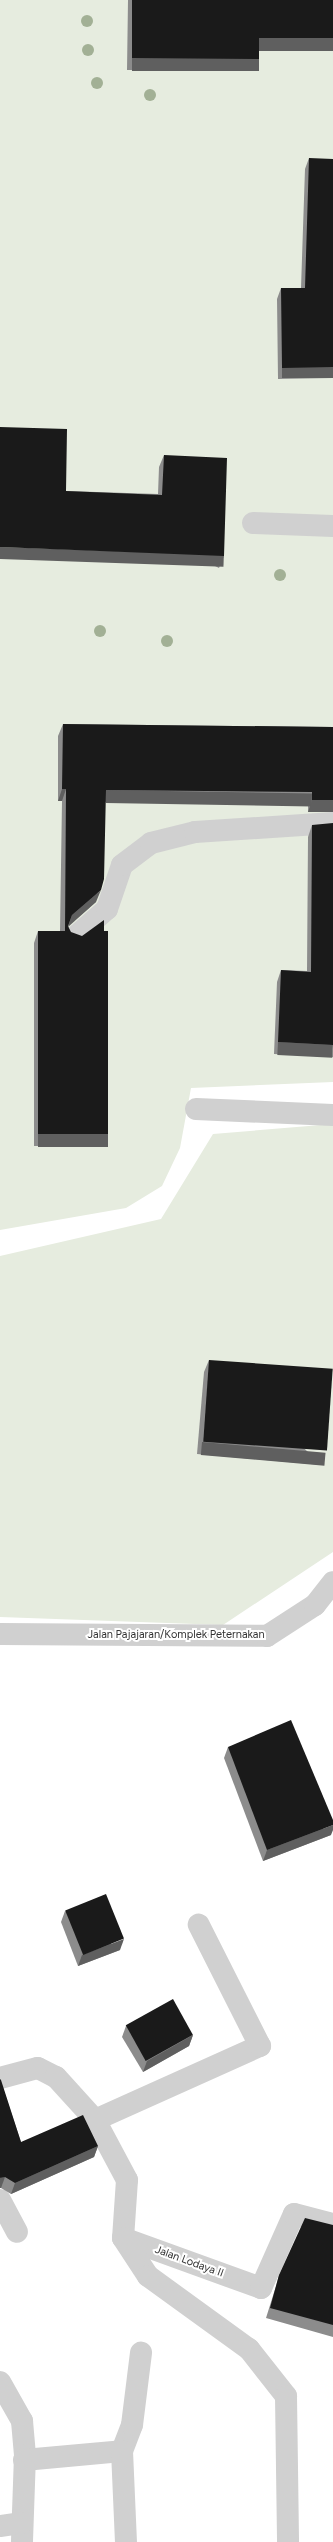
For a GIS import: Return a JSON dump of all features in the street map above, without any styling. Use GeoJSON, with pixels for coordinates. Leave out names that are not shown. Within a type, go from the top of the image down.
{"type":"FeatureCollection","features":[{"type":"Feature","properties":{"kind":"street"},"geometry":{"type":"LineString","coordinates":[[253,523],[333,526]]}},
{"type":"Feature","properties":{"kind":"street"},"geometry":{"type":"LineString","coordinates":[[76,936],[107,909],[122,865],[151,843],[195,832],[333,823]]}},
{"type":"Feature","properties":{"kind":"street"},"geometry":{"type":"LineString","coordinates":[[196,1109],[333,1115]]}},
{"type":"Feature","properties":{"kind":"street","name":"Jalan Pajajaran/Komplek Peternakan"},"geometry":{"type":"LineString","coordinates":[[0,1634],[268,1636],[315,1605],[333,1582]]}},
{"type":"Feature","properties":{"kind":"street"},"geometry":{"type":"LineString","coordinates":[[94,2120],[260,2046],[200,1925]]}},
{"type":"Feature","properties":{"kind":"street"},"geometry":{"type":"LineString","coordinates":[[0,2078],[38,2068],[56,2077],[94,2120],[126,2180],[123,2238],[148,2276],[249,2349],[286,2396],[288,2542]]}},
{"type":"Feature","properties":{"kind":"street"},"geometry":{"type":"LineString","coordinates":[[0,2200],[17,2232]]}},
{"type":"Feature","properties":{"kind":"street","name":"Jalan Lodaya II"},"geometry":{"type":"LineString","coordinates":[[123,2238],[260,2288],[294,2214],[333,2224]]}},
{"type":"Feature","properties":{"kind":"street"},"geometry":{"type":"LineString","coordinates":[[126,2542],[122,2451],[132,2425],[141,2353]]}},
{"type":"Feature","properties":{"kind":"street"},"geometry":{"type":"LineString","coordinates":[[0,2382],[22,2421],[24,2460],[22,2532],[0,2526]]}},
{"type":"Feature","properties":{"kind":"street"},"geometry":{"type":"LineString","coordinates":[[24,2460],[122,2451]]}},
{"type":"Feature","properties":{"kind":"shaded area"},"geometry":{"type":"Polygon","coordinates":[[[0,0],[333,0],[333,1082],[191,1088],[180,1148],[162,1186],[126,1208],[0,1230],[0,0]]]}},
{"type":"Feature","properties":{"kind":"shaded area"},"geometry":{"type":"Polygon","coordinates":[[[333,1124],[333,1552],[223,1625],[0,1617],[0,1256],[161,1219],[213,1134],[333,1124]]]}},
{"type":"Feature","properties":{"kind":"building"},"geometry":{"type":"Polygon","coordinates":[[[132,0],[333,0],[333,38],[259,38],[259,59],[132,58],[132,0]]]}},
{"type":"Feature","properties":{"kind":"building"},"geometry":{"type":"Polygon","coordinates":[[[309,158],[333,159],[333,367],[282,368],[281,288],[305,288],[309,158]]]}},
{"type":"Feature","properties":{"kind":"building"},"geometry":{"type":"Polygon","coordinates":[[[0,427],[67,429],[66,491],[162,495],[164,455],[227,458],[224,556],[0,547],[0,427]]]}},
{"type":"Feature","properties":{"kind":"building"},"geometry":{"type":"Polygon","coordinates":[[[63,724],[333,727],[333,800],[312,800],[312,792],[106,790],[104,879],[101,890],[72,915],[68,926],[71,932],[82,936],[104,920],[104,931],[108,931],[108,1134],[38,1134],[38,931],[65,931],[66,789],[62,789],[63,724]]]}},
{"type":"Feature","properties":{"kind":"building"},"geometry":{"type":"Polygon","coordinates":[[[333,823],[333,1045],[278,1042],[281,970],[311,972],[312,825],[333,823]]]}},
{"type":"Feature","properties":{"kind":"building"},"geometry":{"type":"Polygon","coordinates":[[[209,1360],[333,1369],[327,1450],[203,1442],[209,1360]]]}},
{"type":"Feature","properties":{"kind":"building"},"geometry":{"type":"Polygon","coordinates":[[[291,1720],[333,1820],[333,1825],[267,1850],[228,1747],[291,1720]]]}},
{"type":"Feature","properties":{"kind":"building"},"geometry":{"type":"Polygon","coordinates":[[[106,1894],[124,1939],[83,1955],[65,1910],[106,1894]]]}},
{"type":"Feature","properties":{"kind":"building"},"geometry":{"type":"Polygon","coordinates":[[[173,1999],[193,2035],[146,2061],[126,2025],[173,1999]]]}},
{"type":"Feature","properties":{"kind":"building"},"geometry":{"type":"Polygon","coordinates":[[[0,2079],[21,2142],[83,2115],[98,2146],[15,2183],[5,2177],[0,2178],[0,2079]]]}},
{"type":"Feature","properties":{"kind":"building"},"geometry":{"type":"Polygon","coordinates":[[[305,2218],[333,2225],[333,2325],[270,2308],[279,2275],[305,2218]]]}}]}
